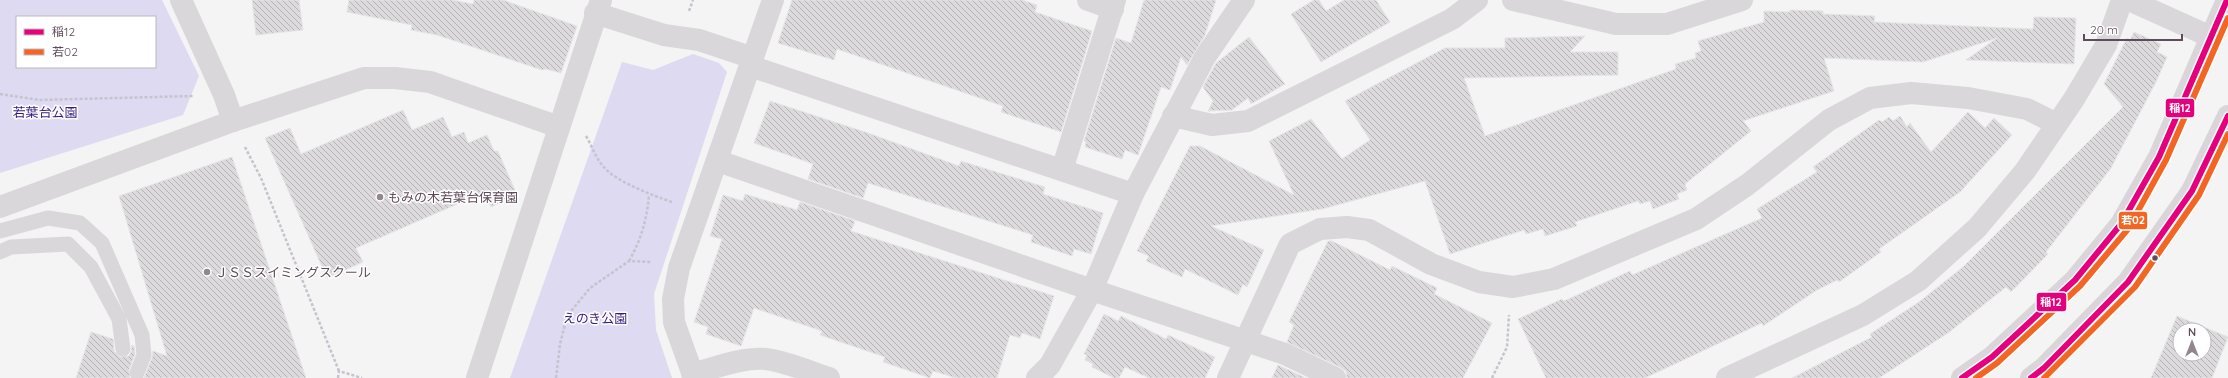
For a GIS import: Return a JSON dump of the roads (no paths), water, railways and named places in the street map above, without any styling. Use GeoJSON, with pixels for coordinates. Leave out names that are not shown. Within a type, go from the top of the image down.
{"type":"FeatureCollection","features":[{"type":"Feature","properties":{"kind":"street"},"geometry":{"type":"LineString","coordinates":[[181,0],[224,95],[233,121]]}},
{"type":"Feature","properties":{"kind":"street"},"geometry":{"type":"LineString","coordinates":[[773,0],[718,161],[698,212],[679,268],[673,299],[674,322],[693,376],[746,360],[765,359],[829,378]]}},
{"type":"Feature","properties":{"kind":"street"},"geometry":{"type":"LineString","coordinates":[[1062,170],[1114,4],[1088,0]]}},
{"type":"Feature","properties":{"kind":"street"},"geometry":{"type":"LineString","coordinates":[[1037,378],[1050,365],[1092,290],[1133,194],[1205,57],[1244,0]]}},
{"type":"Feature","properties":{"kind":"street"},"geometry":{"type":"LineString","coordinates":[[1173,116],[1212,125],[1248,121],[1452,19],[1476,0]]}},
{"type":"Feature","properties":{"kind":"street"},"geometry":{"type":"LineString","coordinates":[[1513,0],[1616,24],[1667,24],[1742,0]]}},
{"type":"Feature","properties":{"kind":"street"},"geometry":{"type":"LineString","coordinates":[[1727,378],[1863,315],[1918,281],[1977,228],[2025,171],[2057,124],[2106,45],[2122,0]]}},
{"type":"Feature","properties":{"kind":"street"},"geometry":{"type":"LineString","coordinates":[[2129,0],[2211,37]]}},
{"type":"Feature","properties":{"kind":"street"},"geometry":{"type":"LineString","coordinates":[[1962,378],[1992,357],[2075,280],[2121,224],[2159,157],[2227,0]]}},
{"type":"Feature","properties":{"kind":"street"},"geometry":{"type":"LineString","coordinates":[[477,378],[559,127],[597,4],[664,34],[699,40],[751,62],[1133,194]]}},
{"type":"Feature","properties":{"kind":"street"},"geometry":{"type":"LineString","coordinates":[[0,207],[233,121],[364,78],[395,78],[430,82],[559,127]]}},
{"type":"Feature","properties":{"kind":"street"},"geometry":{"type":"LineString","coordinates":[[1228,378],[1247,341],[1290,244],[1320,229],[1347,227],[1368,230],[1438,267],[1478,282],[1513,287],[1554,279],[1696,219],[1747,185],[1829,120],[1870,98],[1911,93],[1968,98],[2027,109],[2057,124]]}},
{"type":"Feature","properties":{"kind":"street"},"geometry":{"type":"LineString","coordinates":[[2031,378],[2044,368],[2128,282],[2192,191],[2228,116]]}},
{"type":"Feature","properties":{"kind":"street"},"geometry":{"type":"LineString","coordinates":[[718,161],[1092,290],[1285,354],[1335,378]]}},
{"type":"Feature","properties":{"kind":"lane"},"geometry":{"type":"LineString","coordinates":[[0,231],[48,218],[80,223],[102,243],[142,335],[144,355],[137,373]]}},
{"type":"Feature","properties":{"kind":"lane"},"geometry":{"type":"LineString","coordinates":[[0,252],[10,247],[68,244],[91,267],[119,319],[123,349]]}},
{"type":"Feature","properties":{"kind":"place","name":"もみの木若葉台保育園"},"geometry":{"type":"Point","coordinates":[380,197]}},
{"type":"Feature","properties":{"kind":"place","name":"ＪＳＳスイミングスクール"},"geometry":{"type":"Point","coordinates":[207,272]}},
{"type":"Feature","properties":{"kind":"park label","name":"若葉台公園"},"geometry":{"type":"Point","coordinates":[45,112]}},
{"type":"Feature","properties":{"kind":"park label","name":"えのき公園"},"geometry":{"type":"Point","coordinates":[595,318]}}]}
